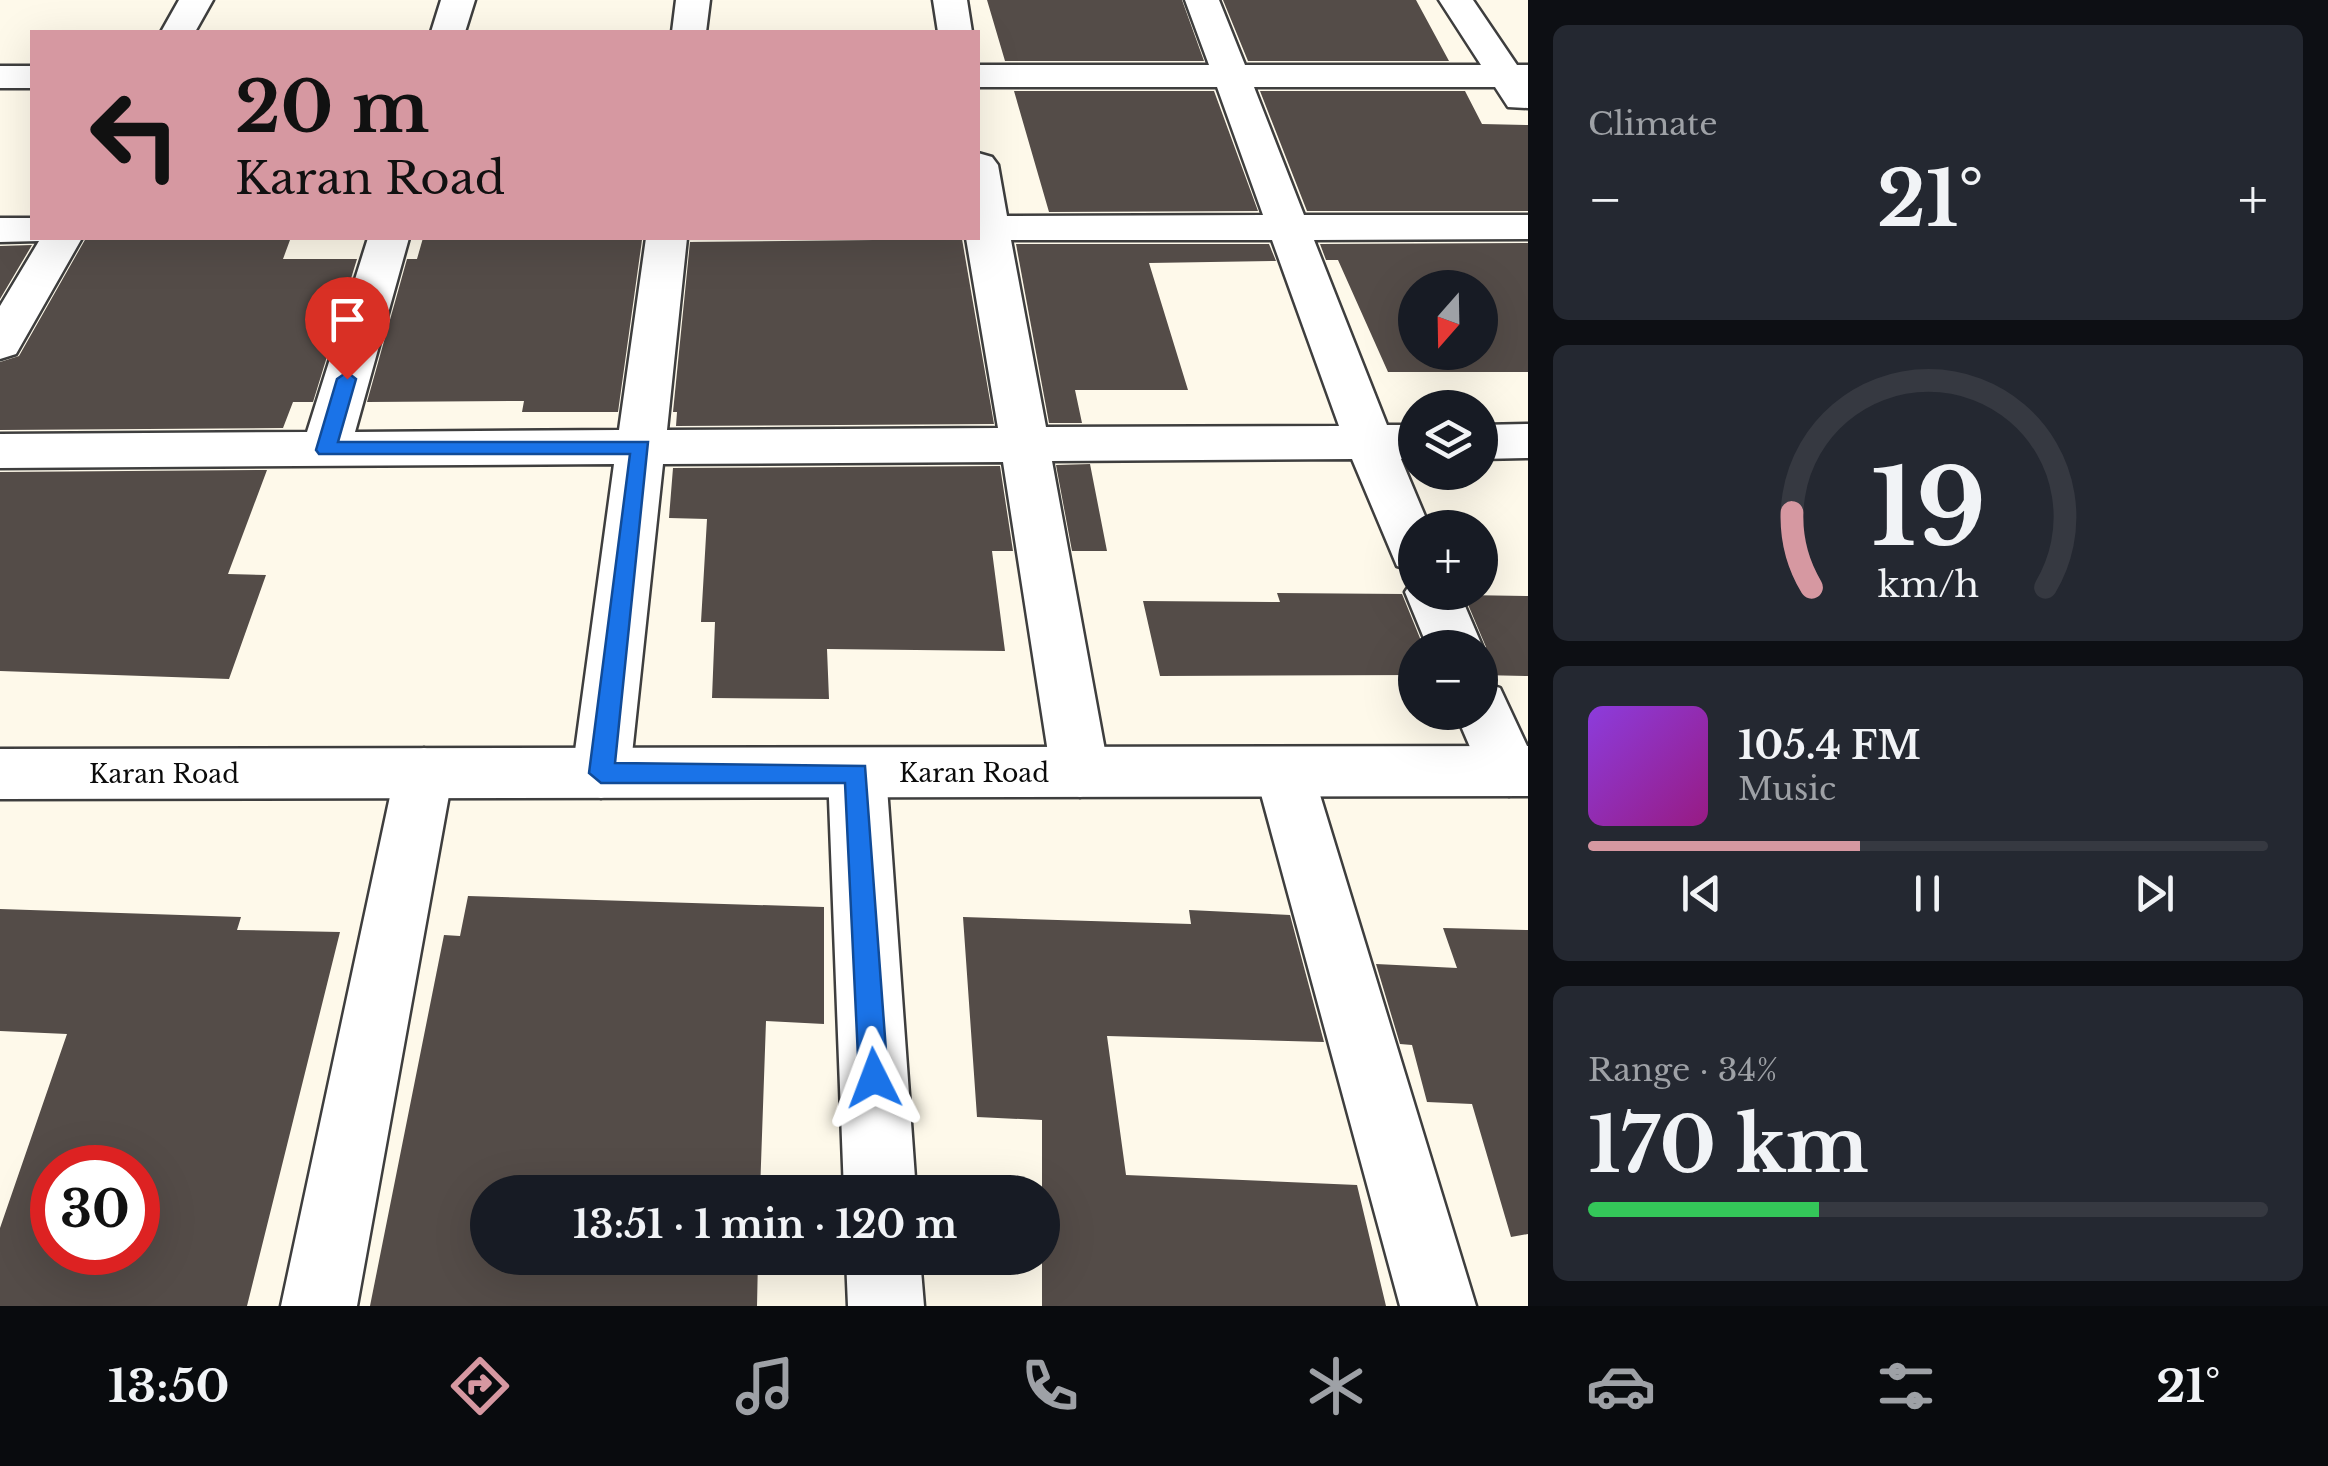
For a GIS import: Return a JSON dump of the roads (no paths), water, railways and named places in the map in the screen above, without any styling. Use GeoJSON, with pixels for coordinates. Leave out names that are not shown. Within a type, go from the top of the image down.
{"type":"FeatureCollection","features":[{"type":"Feature","properties":{"kind":"street"},"geometry":{"type":"LineString","coordinates":[[179,30],[196,0]]}},
{"type":"Feature","properties":{"kind":"street"},"geometry":{"type":"LineString","coordinates":[[449,30],[458,0]]}},
{"type":"Feature","properties":{"kind":"street"},"geometry":{"type":"LineString","coordinates":[[688,30],[693,0]]}},
{"type":"Feature","properties":{"kind":"street"},"geometry":{"type":"LineString","coordinates":[[950,0],[955,30]]}},
{"type":"Feature","properties":{"kind":"street"},"geometry":{"type":"LineString","coordinates":[[1202,0],[1292,227],[1391,442],[1406,510]]}},
{"type":"Feature","properties":{"kind":"street"},"geometry":{"type":"LineString","coordinates":[[1456,0],[1517,76],[1528,110]]}},
{"type":"Feature","properties":{"kind":"street"},"geometry":{"type":"LineString","coordinates":[[980,76],[1517,76]]}},
{"type":"Feature","properties":{"kind":"street"},"geometry":{"type":"LineString","coordinates":[[0,77],[30,77]]}},
{"type":"Feature","properties":{"kind":"street"},"geometry":{"type":"LineString","coordinates":[[980,190],[983,228],[1026,444],[1080,772]]}},
{"type":"Feature","properties":{"kind":"street"},"geometry":{"type":"LineString","coordinates":[[983,228],[1528,227]]}},
{"type":"Feature","properties":{"kind":"street"},"geometry":{"type":"LineString","coordinates":[[0,230],[30,230]]}},
{"type":"Feature","properties":{"kind":"street"},"geometry":{"type":"LineString","coordinates":[[0,344],[60,240]]}},
{"type":"Feature","properties":{"kind":"street"},"geometry":{"type":"LineString","coordinates":[[326,450],[387,240]]}},
{"type":"Feature","properties":{"kind":"street"},"geometry":{"type":"LineString","coordinates":[[601,773],[666,240]]}},
{"type":"Feature","properties":{"kind":"street"},"geometry":{"type":"LineString","coordinates":[[1498,442],[1528,441]]}},
{"type":"Feature","properties":{"kind":"street"},"geometry":{"type":"LineString","coordinates":[[0,451],[1391,442]]}},
{"type":"Feature","properties":{"kind":"street"},"geometry":{"type":"LineString","coordinates":[[1495,730],[1518,771]]}},
{"type":"Feature","properties":{"kind":"street","name":"Karan Road"},"geometry":{"type":"LineString","coordinates":[[0,774],[1518,771]]}},
{"type":"Feature","properties":{"kind":"street"},"geometry":{"type":"LineString","coordinates":[[1284,772],[1438,1306]]}},
{"type":"Feature","properties":{"kind":"street"},"geometry":{"type":"LineString","coordinates":[[857,773],[879,1175]]}},
{"type":"Feature","properties":{"kind":"street"},"geometry":{"type":"LineString","coordinates":[[319,1306],[424,774]]}},
{"type":"Feature","properties":{"kind":"street"},"geometry":{"type":"LineString","coordinates":[[884,1275],[886,1306]]}}]}
